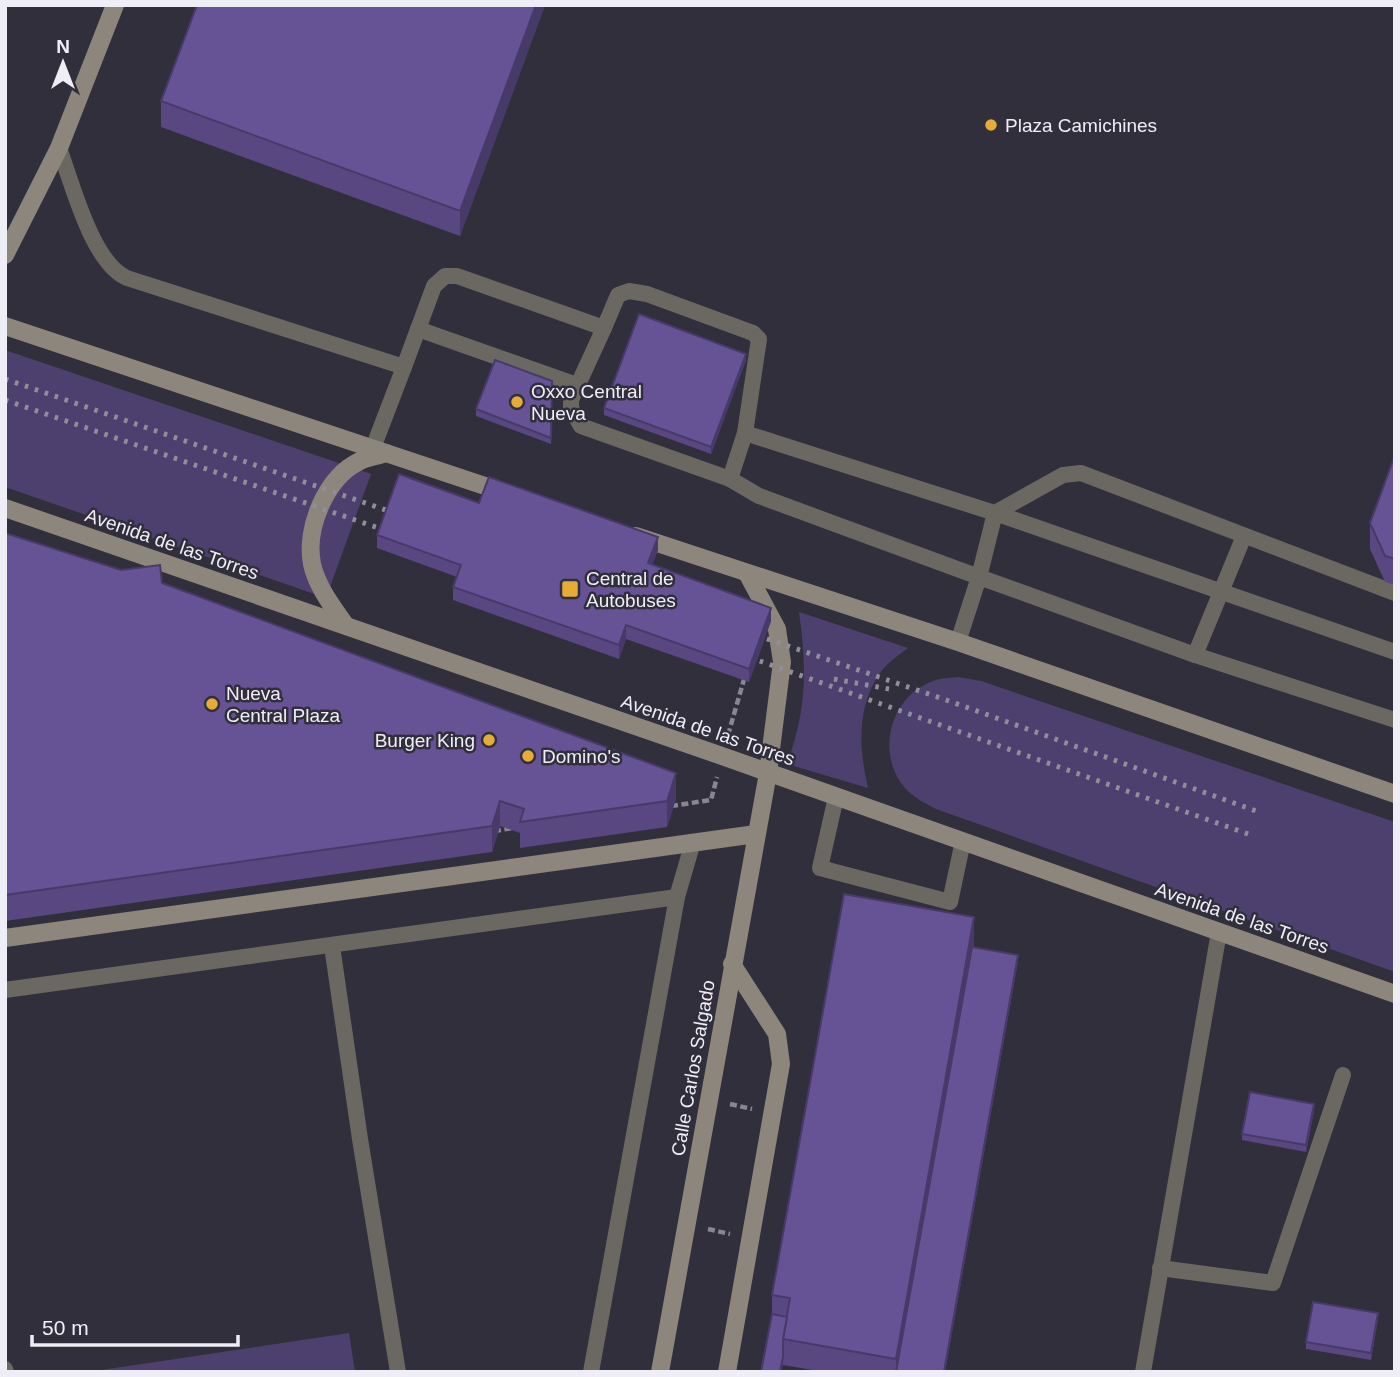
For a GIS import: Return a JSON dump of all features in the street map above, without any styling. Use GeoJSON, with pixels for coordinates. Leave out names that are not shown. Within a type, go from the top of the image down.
{"type":"FeatureCollection","features":[{"type":"Feature","properties":{"kind":"street"},"geometry":{"type":"LineString","coordinates":[[5,255],[59,148],[115,5]]}},
{"type":"Feature","properties":{"kind":"street"},"geometry":{"type":"LineString","coordinates":[[5,326],[528,500]]}},
{"type":"Feature","properties":{"kind":"street"},"geometry":{"type":"LineString","coordinates":[[346,626],[318,579],[313,565],[313,536],[321,504],[337,480],[360,461],[380,451]]}},
{"type":"Feature","properties":{"kind":"street","name":"Avenida de las Torres"},"geometry":{"type":"LineString","coordinates":[[5,508],[722,756],[1395,994]]}},
{"type":"Feature","properties":{"kind":"street"},"geometry":{"type":"LineString","coordinates":[[618,530],[958,642],[1395,794]]}},
{"type":"Feature","properties":{"kind":"street","name":"Calle Carlos Salgado"},"geometry":{"type":"LineString","coordinates":[[660,1372],[768,773],[782,662],[777,629],[747,573]]}},
{"type":"Feature","properties":{"kind":"street"},"geometry":{"type":"LineString","coordinates":[[5,938],[756,834]]}},
{"type":"Feature","properties":{"kind":"street"},"geometry":{"type":"LineString","coordinates":[[727,1372],[781,1064],[778,1034],[732,964]]}},
{"type":"Feature","properties":{"kind":"lane"},"geometry":{"type":"LineString","coordinates":[[59,148],[91,235],[110,267],[118,274],[404,367]]}},
{"type":"Feature","properties":{"kind":"lane"},"geometry":{"type":"LineString","coordinates":[[380,451],[404,367],[438,280],[450,276],[604,328]]}},
{"type":"Feature","properties":{"kind":"lane"},"geometry":{"type":"LineString","coordinates":[[730,479],[745,433],[759,339],[647,294],[629,291],[618,295],[571,400],[571,408],[581,426],[730,479],[760,496],[979,577],[1195,655],[1395,720]]}},
{"type":"Feature","properties":{"kind":"lane"},"geometry":{"type":"LineString","coordinates":[[418,329],[577,385]]}},
{"type":"Feature","properties":{"kind":"lane"},"geometry":{"type":"LineString","coordinates":[[745,433],[995,513],[1395,652]]}},
{"type":"Feature","properties":{"kind":"lane"},"geometry":{"type":"LineString","coordinates":[[958,642],[979,577],[995,513],[1063,475],[1075,472],[1395,593]]}},
{"type":"Feature","properties":{"kind":"lane"},"geometry":{"type":"LineString","coordinates":[[1195,655],[1244,536]]}},
{"type":"Feature","properties":{"kind":"lane"},"geometry":{"type":"LineString","coordinates":[[836,797],[820,868],[950,902],[962,841]]}},
{"type":"Feature","properties":{"kind":"lane"},"geometry":{"type":"LineString","coordinates":[[591,1372],[677,897],[693,842]]}},
{"type":"Feature","properties":{"kind":"lane"},"geometry":{"type":"LineString","coordinates":[[5,990],[677,897]]}},
{"type":"Feature","properties":{"kind":"lane"},"geometry":{"type":"LineString","coordinates":[[1143,1372],[1219,932]]}},
{"type":"Feature","properties":{"kind":"lane"},"geometry":{"type":"LineString","coordinates":[[332,946],[398,1372]]}},
{"type":"Feature","properties":{"kind":"lane"},"geometry":{"type":"LineString","coordinates":[[1160,1268],[1273,1283],[1343,1075]]}},
{"type":"Feature","properties":{"kind":"path"},"geometry":{"type":"LineString","coordinates":[[670,806],[711,800],[747,668]]}},
{"type":"Feature","properties":{"kind":"path"},"geometry":{"type":"LineString","coordinates":[[490,832],[517,828]]}},
{"type":"Feature","properties":{"kind":"path"},"geometry":{"type":"LineString","coordinates":[[709,1099],[772,1114]]}},
{"type":"Feature","properties":{"kind":"path"},"geometry":{"type":"LineString","coordinates":[[687,1224],[750,1239]]}},
{"type":"Feature","properties":{"kind":"shaded area"},"geometry":{"type":"Polygon","coordinates":[[[5,350],[371,474],[326,598],[5,487],[5,350]]]}},
{"type":"Feature","properties":{"kind":"shaded area"},"geometry":{"type":"Polygon","coordinates":[[[799,612],[908,648],[883,670],[872,686],[863,714],[862,744],[868,788],[787,764],[794,744],[804,688],[799,612]]]}},
{"type":"Feature","properties":{"kind":"shaded area"},"geometry":{"type":"Polygon","coordinates":[[[958,677],[981,681],[1395,822],[1395,972],[936,809],[917,798],[901,783],[894,769],[890,754],[893,723],[899,709],[921,687],[936,680],[958,677]]]}},
{"type":"Feature","properties":{"kind":"shaded area"},"geometry":{"type":"Polygon","coordinates":[[[349,1333],[355,1372],[88,1372],[349,1333]]]}},
{"type":"Feature","properties":{"kind":"building"},"geometry":{"type":"Polygon","coordinates":[[[197,5],[536,5],[460,211],[161,101],[197,5]]]}},
{"type":"Feature","properties":{"kind":"building"},"geometry":{"type":"Polygon","coordinates":[[[639,314],[746,354],[711,447],[604,408],[639,314]]]}},
{"type":"Feature","properties":{"kind":"building","name":"Oxxo Central Nueva"},"geometry":{"type":"Polygon","coordinates":[[[495,360],[552,381],[551,438],[476,409],[495,360]]]}},
{"type":"Feature","properties":{"kind":"building"},"geometry":{"type":"Polygon","coordinates":[[[1395,455],[1395,559],[1385,556],[1370,523],[1395,455]]]}},
{"type":"Feature","properties":{"kind":"building","name":"Central de Autobuses"},"geometry":{"type":"Polygon","coordinates":[[[399,474],[479,503],[489,477],[658,537],[648,563],[771,608],[749,669],[626,625],[619,645],[453,587],[461,565],[377,535],[399,474]]]}},
{"type":"Feature","properties":{"kind":"building","name":"Nueva Central Plaza"},"geometry":{"type":"Polygon","coordinates":[[[5,533],[121,570],[160,565],[162,583],[676,773],[667,801],[520,822],[524,809],[500,801],[492,826],[5,895],[5,533]]]}},
{"type":"Feature","properties":{"kind":"building"},"geometry":{"type":"Polygon","coordinates":[[[844,894],[974,917],[896,1359],[783,1339],[790,1298],[772,1295],[844,894]]]}},
{"type":"Feature","properties":{"kind":"building"},"geometry":{"type":"Polygon","coordinates":[[[972,947],[1018,955],[944,1372],[896,1372],[972,947]]]}},
{"type":"Feature","properties":{"kind":"building"},"geometry":{"type":"Polygon","coordinates":[[[1250,1092],[1314,1104],[1306,1145],[1242,1134],[1250,1092]]]}},
{"type":"Feature","properties":{"kind":"building"},"geometry":{"type":"Polygon","coordinates":[[[1313,1302],[1378,1313],[1371,1353],[1306,1342],[1313,1302]]]}},
{"type":"Feature","properties":{"kind":"building"},"geometry":{"type":"Polygon","coordinates":[[[772,1314],[787,1317],[783,1357],[780,1372],[761,1372],[772,1314]]]}},
{"type":"Feature","properties":{"kind":"railway"},"geometry":{"type":"LineString","coordinates":[[5,379],[406,517]]}},
{"type":"Feature","properties":{"kind":"railway"},"geometry":{"type":"LineString","coordinates":[[5,400],[399,535]]}},
{"type":"Feature","properties":{"kind":"railway"},"geometry":{"type":"LineString","coordinates":[[747,632],[1259,812]]}},
{"type":"Feature","properties":{"kind":"railway"},"geometry":{"type":"LineString","coordinates":[[740,654],[1251,835]]}},
{"type":"Feature","properties":{"kind":"railway"},"geometry":{"type":"LineString","coordinates":[[834,679],[889,689]]}},
{"type":"Feature","properties":{"kind":"place","name":"Plaza Camichines"},"geometry":{"type":"Point","coordinates":[991,125]}},
{"type":"Feature","properties":{"kind":"place","name":"Oxxo Central Nueva"},"geometry":{"type":"Point","coordinates":[517,402]}},
{"type":"Feature","properties":{"kind":"place","name":"Central de Autobuses"},"geometry":{"type":"Point","coordinates":[570,589]}},
{"type":"Feature","properties":{"kind":"place","name":"Nueva Central Plaza"},"geometry":{"type":"Point","coordinates":[212,704]}},
{"type":"Feature","properties":{"kind":"place","name":"Burger King"},"geometry":{"type":"Point","coordinates":[489,740]}},
{"type":"Feature","properties":{"kind":"place","name":"Domino's"},"geometry":{"type":"Point","coordinates":[528,756]}}]}
